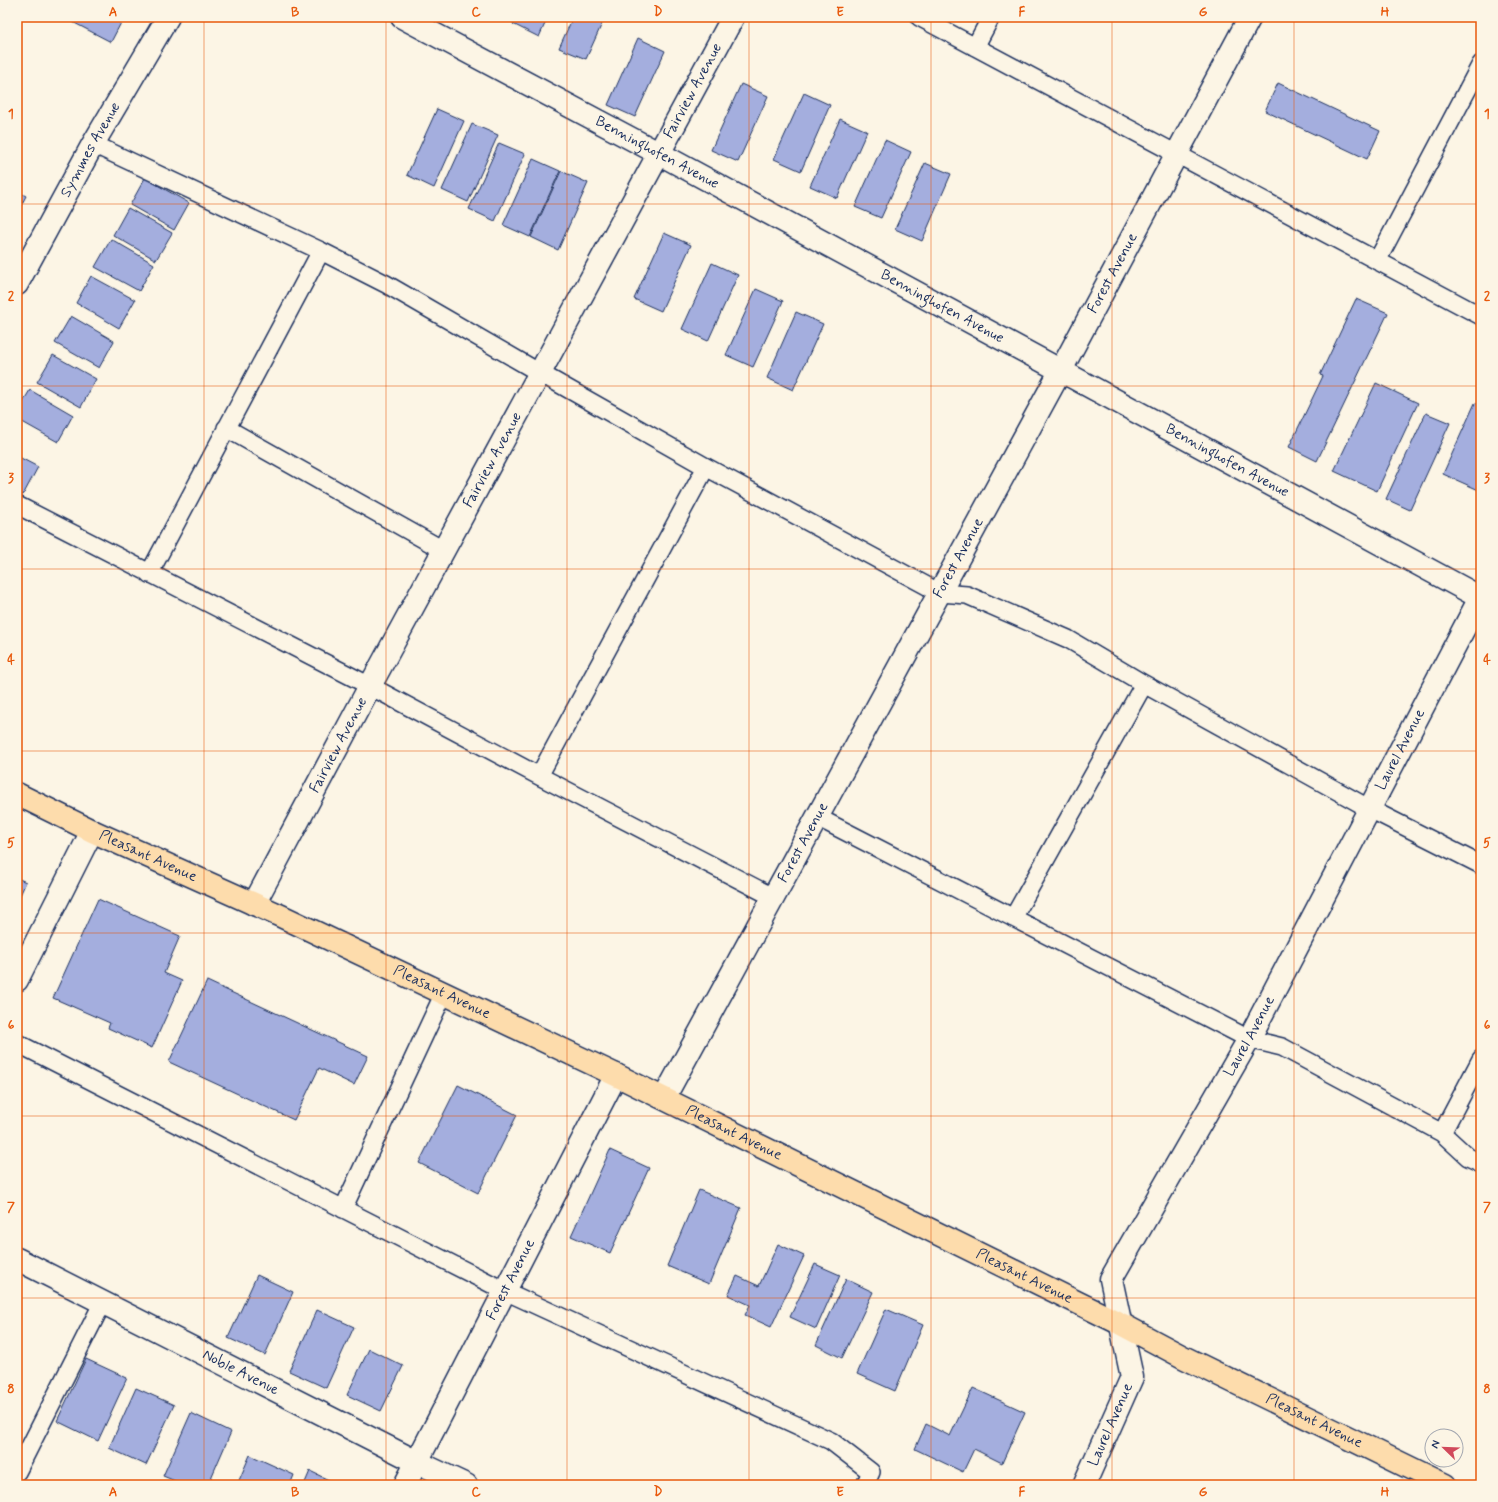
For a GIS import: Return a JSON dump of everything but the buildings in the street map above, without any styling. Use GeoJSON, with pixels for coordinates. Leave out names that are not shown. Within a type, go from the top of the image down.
{"type":"FeatureCollection","features":[{"type":"Feature","properties":{"kind":"main road","name":"Pleasant Avenue"},"geometry":{"type":"LineString","coordinates":[[17,794],[92,831],[254,904],[664,1098],[1120,1324],[1183,1357],[1445,1485]]}},
{"type":"Feature","properties":{"kind":"street","name":"Symmes Avenue"},"geometry":{"type":"LineString","coordinates":[[17,284],[92,144],[168,17]]}},
{"type":"Feature","properties":{"kind":"street","name":"Benninghofen Avenue"},"geometry":{"type":"LineString","coordinates":[[402,17],[660,154],[1481,597]]}},
{"type":"Feature","properties":{"kind":"street","name":"Fairview Avenue"},"geometry":{"type":"LineString","coordinates":[[254,904],[443,550],[660,154],[733,17]]}},
{"type":"Feature","properties":{"kind":"street","name":"Forest Avenue"},"geometry":{"type":"LineString","coordinates":[[664,1098],[1061,370],[1250,17]]}},
{"type":"Feature","properties":{"kind":"street","name":"Laurel Avenue"},"geometry":{"type":"LineString","coordinates":[[1084,1485],[1132,1377],[1111,1280],[1249,1039],[1481,597]]}},
{"type":"Feature","properties":{"kind":"street"},"geometry":{"type":"LineString","coordinates":[[17,980],[92,831]]}},
{"type":"Feature","properties":{"kind":"street","name":"Forest Avenue"},"geometry":{"type":"LineString","coordinates":[[405,1485],[616,1075]]}},
{"type":"Feature","properties":{"kind":"street","name":"Noble Avenue"},"geometry":{"type":"LineString","coordinates":[[17,1259],[417,1462],[466,1485]]}},
{"type":"Feature","properties":{"kind":"lane"},"geometry":{"type":"LineString","coordinates":[[919,17],[1481,316]]}},
{"type":"Feature","properties":{"kind":"lane"},"geometry":{"type":"LineString","coordinates":[[975,47],[991,17]]}},
{"type":"Feature","properties":{"kind":"lane"},"geometry":{"type":"LineString","coordinates":[[1377,261],[1481,64]]}},
{"type":"Feature","properties":{"kind":"lane"},"geometry":{"type":"LineString","coordinates":[[92,144],[321,251],[386,284],[706,467],[940,593],[968,595],[1068,639],[1144,684],[1370,809],[1481,865]]}},
{"type":"Feature","properties":{"kind":"lane"},"geometry":{"type":"LineString","coordinates":[[149,574],[321,251]]}},
{"type":"Feature","properties":{"kind":"lane"},"geometry":{"type":"LineString","coordinates":[[226,428],[443,550]]}},
{"type":"Feature","properties":{"kind":"lane"},"geometry":{"type":"LineString","coordinates":[[539,776],[706,467]]}},
{"type":"Feature","properties":{"kind":"lane"},"geometry":{"type":"LineString","coordinates":[[17,505],[370,686],[774,898]]}},
{"type":"Feature","properties":{"kind":"lane"},"geometry":{"type":"LineString","coordinates":[[1014,918],[1144,684]]}},
{"type":"Feature","properties":{"kind":"lane"},"geometry":{"type":"LineString","coordinates":[[817,817],[1249,1039],[1282,1048],[1442,1133],[1468,1157],[1481,1163]]}},
{"type":"Feature","properties":{"kind":"lane"},"geometry":{"type":"LineString","coordinates":[[343,1209],[444,993]]}},
{"type":"Feature","properties":{"kind":"lane"},"geometry":{"type":"LineString","coordinates":[[17,1043],[504,1291],[831,1441],[870,1472],[865,1485]]}},
{"type":"Feature","properties":{"kind":"lane"},"geometry":{"type":"LineString","coordinates":[[1442,1133],[1481,1059]]}},
{"type":"Feature","properties":{"kind":"lane"},"geometry":{"type":"LineString","coordinates":[[17,1472],[103,1302]]}}]}
